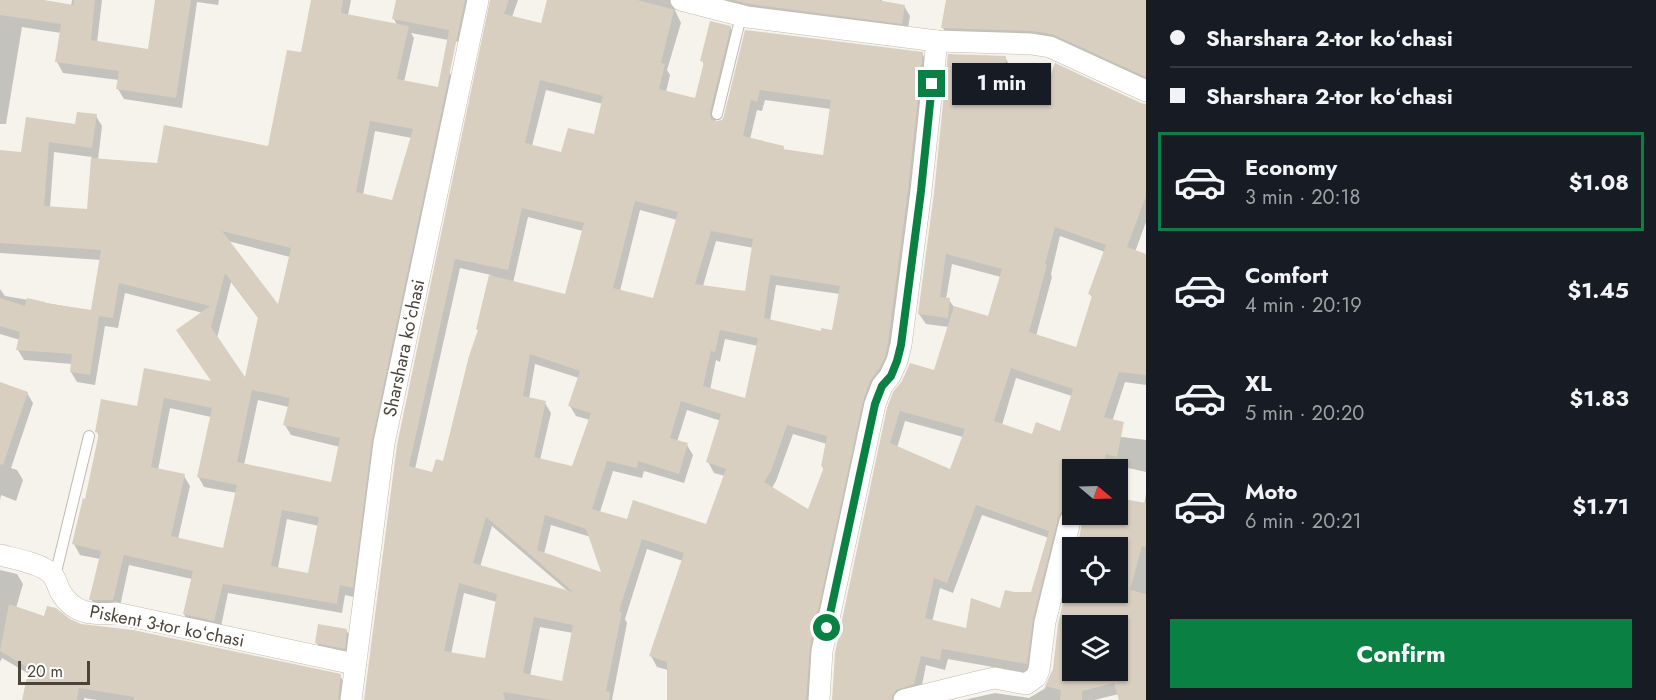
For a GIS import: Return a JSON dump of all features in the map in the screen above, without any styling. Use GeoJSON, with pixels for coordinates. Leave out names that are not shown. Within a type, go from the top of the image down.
{"type":"FeatureCollection","features":[{"type":"Feature","properties":{"kind":"street","name":"Sharshara koʻchasi"},"geometry":{"type":"LineString","coordinates":[[351,700],[384,443],[478,0]]}},
{"type":"Feature","properties":{"kind":"street"},"geometry":{"type":"LineString","coordinates":[[681,0],[741,16],[937,41],[1050,47],[1146,91]]}},
{"type":"Feature","properties":{"kind":"street"},"geometry":{"type":"LineString","coordinates":[[819,700],[822,651],[875,404],[882,386],[891,376],[901,345],[937,41]]}},
{"type":"Feature","properties":{"kind":"street"},"geometry":{"type":"LineString","coordinates":[[904,700],[995,678],[1026,684],[1036,678],[1046,622],[1069,525]]}},
{"type":"Feature","properties":{"kind":"street"},"geometry":{"type":"LineString","coordinates":[[0,555],[47,570],[55,576]]}},
{"type":"Feature","properties":{"kind":"street","name":"Piskent 3-tor koʻchasi"},"geometry":{"type":"LineString","coordinates":[[55,576],[59,589],[67,601],[87,613],[96,615],[116,613],[354,664]]}},
{"type":"Feature","properties":{"kind":"lane"},"geometry":{"type":"LineString","coordinates":[[717,114],[741,16]]}},
{"type":"Feature","properties":{"kind":"lane"},"geometry":{"type":"LineString","coordinates":[[55,576],[89,436]]}},
{"type":"Feature","properties":{"kind":"building"},"geometry":{"type":"Polygon","coordinates":[[[0,0],[44,0],[74,5],[74,0],[95,0],[91,40],[148,49],[155,0],[191,0],[176,98],[116,89],[119,71],[55,62],[61,24],[0,15],[0,0]]]}},
{"type":"Feature","properties":{"kind":"building"},"geometry":{"type":"Polygon","coordinates":[[[311,0],[343,0],[341,13],[409,26],[397,79],[438,87],[449,30],[392,19],[396,0],[465,0],[372,440],[353,588],[340,585],[337,604],[223,584],[214,621],[183,614],[193,571],[124,555],[113,600],[89,600],[101,551],[72,544],[83,498],[85,499],[99,433],[95,432],[101,399],[137,406],[144,368],[211,381],[176,330],[210,306],[119,283],[113,318],[99,316],[90,375],[70,372],[72,354],[16,350],[20,332],[0,326],[0,298],[25,306],[27,298],[91,310],[101,250],[0,243],[0,150],[21,152],[26,117],[75,124],[77,112],[97,114],[92,148],[49,142],[44,206],[87,209],[91,158],[157,163],[164,125],[268,146],[287,50],[301,52],[311,0]],[[370,121],[356,192],[392,200],[413,129],[370,121]],[[222,231],[278,304],[291,248],[222,231]],[[225,273],[211,327],[245,377],[258,317],[225,273]],[[252,390],[237,462],[331,482],[340,438],[283,425],[290,398],[252,390]],[[164,398],[151,467],[185,474],[171,536],[223,548],[237,485],[197,477],[212,408],[164,398]],[[282,510],[271,566],[308,573],[319,517],[282,510]]]}},
{"type":"Feature","properties":{"kind":"building"},"geometry":{"type":"Polygon","coordinates":[[[490,0],[509,0],[504,14],[541,23],[547,0],[637,0],[672,9],[674,10],[661,63],[665,64],[659,89],[695,98],[704,62],[700,61],[710,21],[731,26],[710,112],[711,119],[716,121],[722,120],[724,116],[745,30],[923,52],[888,343],[885,357],[870,381],[863,401],[810,648],[806,700],[667,700],[667,662],[649,656],[684,553],[642,539],[619,611],[622,612],[606,691],[610,692],[609,700],[552,700],[503,692],[505,700],[364,700],[397,445],[490,0]],[[540,80],[525,143],[561,152],[568,128],[594,134],[603,96],[540,80]],[[760,90],[757,102],[751,100],[743,136],[784,146],[783,149],[823,155],[831,100],[760,90]],[[635,201],[613,288],[653,298],[678,212],[635,201]],[[522,208],[508,270],[455,259],[409,466],[432,472],[436,459],[443,461],[469,356],[478,330],[476,329],[489,275],[565,294],[584,223],[522,208]],[[711,231],[695,284],[745,291],[753,239],[711,231]],[[770,275],[764,318],[821,331],[821,328],[832,330],[840,286],[770,275]],[[720,330],[715,352],[711,351],[703,386],[745,398],[758,338],[720,330]],[[530,354],[523,396],[546,401],[534,457],[572,466],[591,413],[568,406],[580,371],[530,354]],[[681,401],[670,438],[688,443],[679,474],[638,461],[637,468],[607,461],[592,509],[627,519],[633,500],[706,524],[726,469],[706,462],[721,414],[681,401]],[[787,425],[771,471],[764,482],[808,509],[824,467],[821,466],[827,436],[787,425]],[[545,515],[537,550],[601,572],[586,529],[545,515]],[[486,517],[473,563],[573,592],[486,517]],[[459,583],[444,651],[485,658],[497,594],[459,583]],[[534,617],[523,673],[562,681],[573,625],[534,617]]]}},
{"type":"Feature","properties":{"kind":"building"},"geometry":{"type":"Polygon","coordinates":[[[732,0],[877,0],[905,5],[902,24],[732,0]]]}},
{"type":"Feature","properties":{"kind":"building"},"geometry":{"type":"Polygon","coordinates":[[[946,0],[1146,0],[1146,77],[1052,34],[1032,31],[941,28],[946,0]]]}},
{"type":"Feature","properties":{"kind":"building"},"geometry":{"type":"Polygon","coordinates":[[[948,54],[1006,56],[1004,78],[1045,92],[1055,63],[1146,104],[1146,196],[1127,247],[1146,254],[1146,375],[1119,372],[1104,417],[1124,422],[1117,457],[1106,454],[1105,459],[1062,459],[1062,511],[1058,518],[1033,619],[1027,664],[942,649],[940,660],[921,656],[914,684],[896,690],[892,700],[832,700],[835,653],[887,408],[893,392],[902,381],[910,363],[934,370],[954,306],[988,316],[1002,269],[946,254],[940,297],[950,298],[948,318],[918,314],[934,193],[948,54]],[[1055,227],[1029,332],[1076,347],[1092,296],[1088,294],[1106,245],[1055,227]],[[1011,368],[994,421],[1032,434],[1036,422],[1060,431],[1073,389],[1011,368]],[[900,411],[890,443],[950,469],[965,429],[900,411]],[[976,505],[947,583],[934,578],[925,618],[966,628],[971,598],[1000,608],[1005,590],[1031,592],[1049,531],[976,505]]]}},
{"type":"Feature","properties":{"kind":"building"},"geometry":{"type":"Polygon","coordinates":[[[0,382],[28,392],[3,465],[0,464],[0,382]]]}},
{"type":"Feature","properties":{"kind":"building"},"geometry":{"type":"Polygon","coordinates":[[[1128,500],[1146,503],[1146,547],[1142,546],[1130,590],[1146,594],[1146,700],[1119,700],[1114,683],[1082,691],[1082,700],[1060,700],[1061,690],[1045,686],[1053,669],[1063,603],[1128,603],[1128,537],[1079,537],[1082,525],[1128,525],[1128,500]]]}},
{"type":"Feature","properties":{"kind":"building"},"geometry":{"type":"Polygon","coordinates":[[[9,604],[44,616],[47,606],[56,608],[81,624],[133,630],[341,674],[338,700],[134,700],[134,697],[79,688],[77,700],[22,700],[29,668],[0,651],[9,604]]]}},
{"type":"Feature","properties":{"kind":"building"},"geometry":{"type":"Polygon","coordinates":[[[318,624],[347,629],[345,649],[315,643],[318,624]]]}},
{"type":"Feature","properties":{"kind":"route"},"geometry":{"type":"LineString","coordinates":[[827,628],[875,404],[882,386],[891,376],[901,345],[932,84]]}}]}
